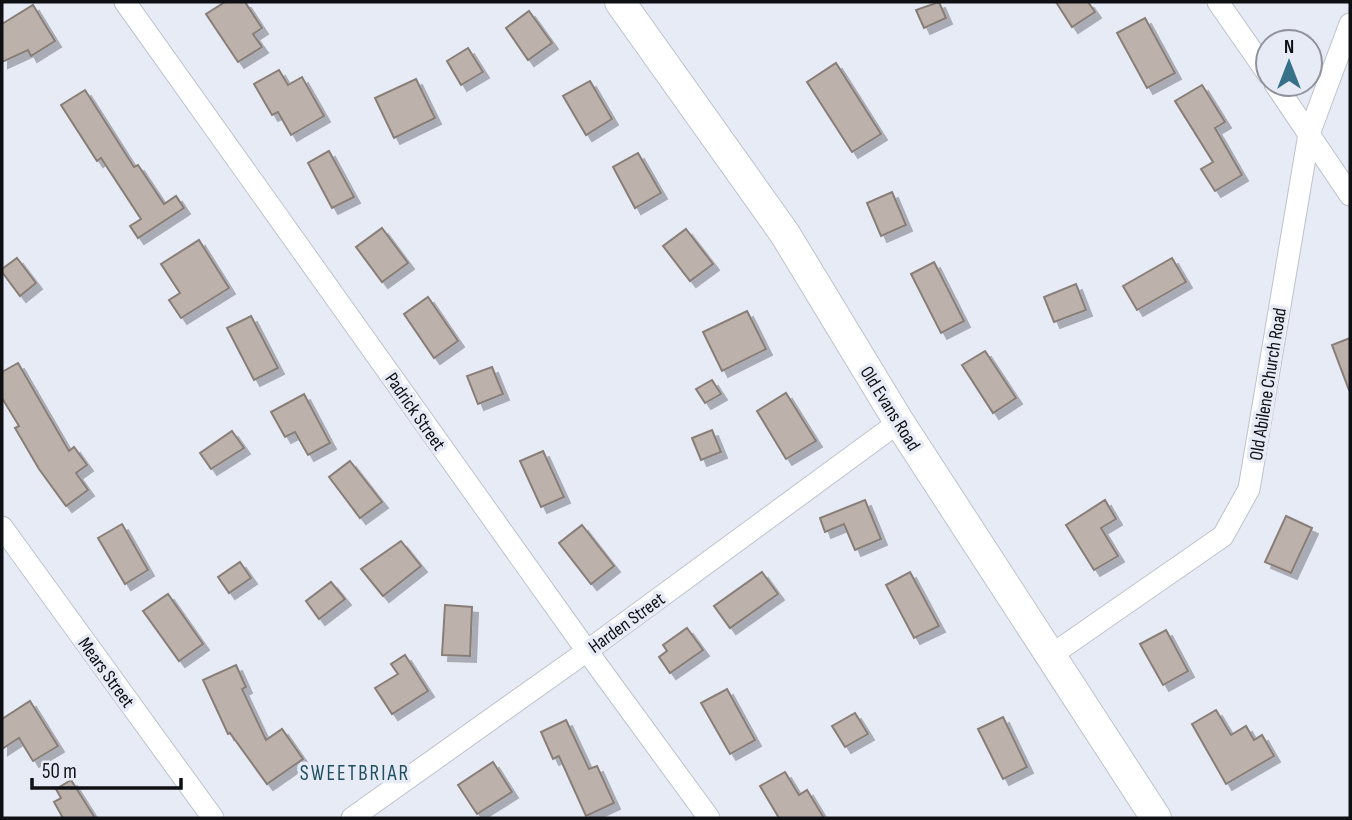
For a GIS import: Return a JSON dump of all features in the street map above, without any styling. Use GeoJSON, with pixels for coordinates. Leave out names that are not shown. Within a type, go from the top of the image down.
{"type":"FeatureCollection","features":[{"type":"Feature","properties":{"kind":"street","name":"Padrick Street"},"geometry":{"type":"LineString","coordinates":[[125,2],[709,818]]}},
{"type":"Feature","properties":{"kind":"street","name":"Old Evans Road"},"geometry":{"type":"LineString","coordinates":[[620,2],[785,234],[899,422],[1156,818]]}},
{"type":"Feature","properties":{"kind":"street"},"geometry":{"type":"LineString","coordinates":[[1218,2],[1254,54]]}},
{"type":"Feature","properties":{"kind":"street","name":"Old Abilene Church Road"},"geometry":{"type":"LineString","coordinates":[[1050,656],[1223,536],[1249,489],[1309,134],[1350,24]]}},
{"type":"Feature","properties":{"kind":"street"},"geometry":{"type":"LineString","coordinates":[[1285,98],[1350,195]]}},
{"type":"Feature","properties":{"kind":"street","name":"Harden Street"},"geometry":{"type":"LineString","coordinates":[[352,818],[587,651],[899,422]]}},
{"type":"Feature","properties":{"kind":"street","name":"Mears Street"},"geometry":{"type":"LineString","coordinates":[[2,527],[213,818]]}},
{"type":"Feature","properties":{"kind":"building"},"geometry":{"type":"Polygon","coordinates":[[[225,2],[245,2],[262,28],[253,34],[262,47],[238,62],[206,14],[225,2]]]}},
{"type":"Feature","properties":{"kind":"building"},"geometry":{"type":"Polygon","coordinates":[[[939,2],[946,18],[924,28],[916,10],[939,2]]]}},
{"type":"Feature","properties":{"kind":"building"},"geometry":{"type":"Polygon","coordinates":[[[1056,2],[1088,2],[1095,12],[1072,27],[1056,2]]]}},
{"type":"Feature","properties":{"kind":"building"},"geometry":{"type":"Polygon","coordinates":[[[33,5],[55,41],[31,56],[28,50],[2,62],[2,24],[33,5]]]}},
{"type":"Feature","properties":{"kind":"building"},"geometry":{"type":"Polygon","coordinates":[[[529,11],[552,43],[528,60],[506,28],[529,11]]]}},
{"type":"Feature","properties":{"kind":"building"},"geometry":{"type":"Polygon","coordinates":[[[1145,18],[1175,73],[1147,88],[1117,33],[1145,18]]]}},
{"type":"Feature","properties":{"kind":"building"},"geometry":{"type":"Polygon","coordinates":[[[468,48],[483,72],[461,85],[447,61],[468,48]]]}},
{"type":"Feature","properties":{"kind":"building"},"geometry":{"type":"Polygon","coordinates":[[[836,63],[881,134],[852,152],[807,82],[836,63]]]}},
{"type":"Feature","properties":{"kind":"building"},"geometry":{"type":"Polygon","coordinates":[[[279,70],[288,85],[302,77],[324,116],[291,135],[278,112],[272,115],[254,84],[279,70]]]}},
{"type":"Feature","properties":{"kind":"building"},"geometry":{"type":"Polygon","coordinates":[[[416,79],[435,118],[394,138],[375,98],[416,79]]]}},
{"type":"Feature","properties":{"kind":"building"},"geometry":{"type":"Polygon","coordinates":[[[590,81],[612,119],[586,135],[563,96],[590,81]]]}},
{"type":"Feature","properties":{"kind":"building"},"geometry":{"type":"Polygon","coordinates":[[[1202,85],[1225,122],[1215,128],[1242,175],[1215,191],[1201,169],[1213,162],[1175,101],[1202,85]]]}},
{"type":"Feature","properties":{"kind":"building"},"geometry":{"type":"Polygon","coordinates":[[[85,90],[134,167],[138,165],[164,204],[176,196],[184,208],[138,238],[130,226],[141,219],[101,158],[97,161],[61,105],[85,90]]]}},
{"type":"Feature","properties":{"kind":"building"},"geometry":{"type":"Polygon","coordinates":[[[329,151],[354,197],[332,208],[308,163],[329,151]]]}},
{"type":"Feature","properties":{"kind":"building"},"geometry":{"type":"Polygon","coordinates":[[[638,153],[661,193],[635,208],[613,167],[638,153]]]}},
{"type":"Feature","properties":{"kind":"building"},"geometry":{"type":"Polygon","coordinates":[[[892,192],[906,225],[881,236],[867,203],[892,192]]]}},
{"type":"Feature","properties":{"kind":"building"},"geometry":{"type":"Polygon","coordinates":[[[382,228],[408,263],[382,282],[356,247],[382,228]]]}},
{"type":"Feature","properties":{"kind":"building"},"geometry":{"type":"Polygon","coordinates":[[[686,229],[713,264],[690,281],[663,246],[686,229]]]}},
{"type":"Feature","properties":{"kind":"building"},"geometry":{"type":"Polygon","coordinates":[[[199,240],[229,288],[181,318],[169,300],[180,293],[161,264],[199,240]]]}},
{"type":"Feature","properties":{"kind":"building"},"geometry":{"type":"Polygon","coordinates":[[[17,258],[36,283],[20,296],[2,272],[2,269],[17,258]]]}},
{"type":"Feature","properties":{"kind":"building"},"geometry":{"type":"Polygon","coordinates":[[[1172,258],[1186,282],[1137,310],[1123,286],[1172,258]]]}},
{"type":"Feature","properties":{"kind":"building"},"geometry":{"type":"Polygon","coordinates":[[[934,262],[964,321],[941,333],[911,274],[934,262]]]}},
{"type":"Feature","properties":{"kind":"building"},"geometry":{"type":"Polygon","coordinates":[[[1076,284],[1086,310],[1054,322],[1044,297],[1076,284]]]}},
{"type":"Feature","properties":{"kind":"building"},"geometry":{"type":"Polygon","coordinates":[[[428,297],[458,341],[434,358],[404,314],[428,297]]]}},
{"type":"Feature","properties":{"kind":"building"},"geometry":{"type":"Polygon","coordinates":[[[747,311],[766,349],[722,371],[703,332],[747,311]]]}},
{"type":"Feature","properties":{"kind":"building"},"geometry":{"type":"Polygon","coordinates":[[[251,316],[278,368],[254,380],[227,328],[251,316]]]}},
{"type":"Feature","properties":{"kind":"building"},"geometry":{"type":"Polygon","coordinates":[[[1350,338],[1350,390],[1349,390],[1332,345],[1350,338]]]}},
{"type":"Feature","properties":{"kind":"building"},"geometry":{"type":"Polygon","coordinates":[[[985,351],[1016,398],[993,413],[962,365],[985,351]]]}},
{"type":"Feature","properties":{"kind":"building"},"geometry":{"type":"Polygon","coordinates":[[[18,363],[69,451],[74,447],[87,465],[76,473],[88,490],[66,506],[39,469],[15,428],[19,426],[2,398],[2,372],[18,363]]]}},
{"type":"Feature","properties":{"kind":"building"},"geometry":{"type":"Polygon","coordinates":[[[492,367],[503,394],[478,404],[467,376],[492,367]]]}},
{"type":"Feature","properties":{"kind":"building"},"geometry":{"type":"Polygon","coordinates":[[[712,380],[721,394],[705,403],[696,389],[712,380]]]}},
{"type":"Feature","properties":{"kind":"building"},"geometry":{"type":"Polygon","coordinates":[[[786,393],[816,441],[786,459],[757,411],[786,393]]]}},
{"type":"Feature","properties":{"kind":"building"},"geometry":{"type":"Polygon","coordinates":[[[304,394],[330,443],[308,455],[295,432],[285,437],[271,412],[304,394]]]}},
{"type":"Feature","properties":{"kind":"building"},"geometry":{"type":"Polygon","coordinates":[[[712,430],[721,452],[701,460],[692,438],[712,430]]]}},
{"type":"Feature","properties":{"kind":"building"},"geometry":{"type":"Polygon","coordinates":[[[232,431],[244,448],[211,469],[200,453],[232,431]]]}},
{"type":"Feature","properties":{"kind":"building"},"geometry":{"type":"Polygon","coordinates":[[[543,451],[564,497],[541,507],[520,461],[543,451]]]}},
{"type":"Feature","properties":{"kind":"building"},"geometry":{"type":"Polygon","coordinates":[[[350,461],[382,502],[360,518],[329,477],[350,461]]]}},
{"type":"Feature","properties":{"kind":"building"},"geometry":{"type":"Polygon","coordinates":[[[865,500],[881,539],[855,550],[844,524],[825,532],[820,518],[865,500]]]}},
{"type":"Feature","properties":{"kind":"building"},"geometry":{"type":"Polygon","coordinates":[[[1105,500],[1116,519],[1101,528],[1118,556],[1094,570],[1066,525],[1105,500]]]}},
{"type":"Feature","properties":{"kind":"building"},"geometry":{"type":"Polygon","coordinates":[[[1286,516],[1312,528],[1291,573],[1265,562],[1286,516]]]}},
{"type":"Feature","properties":{"kind":"building"},"geometry":{"type":"Polygon","coordinates":[[[122,524],[148,570],[125,584],[98,538],[122,524]]]}},
{"type":"Feature","properties":{"kind":"building"},"geometry":{"type":"Polygon","coordinates":[[[582,525],[614,566],[591,584],[559,543],[582,525]]]}},
{"type":"Feature","properties":{"kind":"building"},"geometry":{"type":"Polygon","coordinates":[[[401,541],[421,566],[383,596],[361,569],[401,541]]]}},
{"type":"Feature","properties":{"kind":"building"},"geometry":{"type":"Polygon","coordinates":[[[240,562],[251,578],[229,593],[218,577],[240,562]]]}},
{"type":"Feature","properties":{"kind":"building"},"geometry":{"type":"Polygon","coordinates":[[[762,572],[778,594],[730,628],[714,606],[762,572]]]}},
{"type":"Feature","properties":{"kind":"building"},"geometry":{"type":"Polygon","coordinates":[[[910,572],[939,626],[914,638],[886,585],[910,572]]]}},
{"type":"Feature","properties":{"kind":"building"},"geometry":{"type":"Polygon","coordinates":[[[331,582],[345,599],[319,619],[306,601],[331,582]]]}},
{"type":"Feature","properties":{"kind":"building"},"geometry":{"type":"Polygon","coordinates":[[[168,594],[203,644],[179,661],[143,611],[168,594]]]}},
{"type":"Feature","properties":{"kind":"building"},"geometry":{"type":"Polygon","coordinates":[[[445,605],[472,607],[470,656],[442,655],[445,605]]]}},
{"type":"Feature","properties":{"kind":"building"},"geometry":{"type":"Polygon","coordinates":[[[687,628],[703,650],[670,673],[659,657],[667,651],[663,645],[687,628]]]}},
{"type":"Feature","properties":{"kind":"building"},"geometry":{"type":"Polygon","coordinates":[[[1166,630],[1188,671],[1163,685],[1140,644],[1166,630]]]}},
{"type":"Feature","properties":{"kind":"building"},"geometry":{"type":"Polygon","coordinates":[[[405,655],[428,691],[392,714],[375,688],[398,674],[391,664],[405,655]]]}},
{"type":"Feature","properties":{"kind":"building"},"geometry":{"type":"Polygon","coordinates":[[[236,665],[246,687],[242,689],[266,740],[282,729],[303,759],[267,784],[230,733],[228,734],[203,680],[236,665]]]}},
{"type":"Feature","properties":{"kind":"building"},"geometry":{"type":"Polygon","coordinates":[[[727,689],[755,740],[730,754],[701,703],[727,689]]]}},
{"type":"Feature","properties":{"kind":"building"},"geometry":{"type":"Polygon","coordinates":[[[30,701],[58,746],[33,761],[19,738],[2,749],[2,719],[30,701]]]}},
{"type":"Feature","properties":{"kind":"building"},"geometry":{"type":"Polygon","coordinates":[[[1216,710],[1231,735],[1246,726],[1254,740],[1262,735],[1274,756],[1226,784],[1192,724],[1216,710]]]}},
{"type":"Feature","properties":{"kind":"building"},"geometry":{"type":"Polygon","coordinates":[[[855,713],[868,734],[845,747],[832,726],[855,713]]]}},
{"type":"Feature","properties":{"kind":"building"},"geometry":{"type":"Polygon","coordinates":[[[1003,717],[1027,767],[1003,779],[978,729],[1003,717]]]}},
{"type":"Feature","properties":{"kind":"building"},"geometry":{"type":"Polygon","coordinates":[[[566,720],[589,769],[597,766],[614,803],[586,816],[559,756],[553,759],[541,732],[566,720]]]}},
{"type":"Feature","properties":{"kind":"building"},"geometry":{"type":"Polygon","coordinates":[[[493,762],[512,792],[477,814],[458,785],[493,762]]]}},
{"type":"Feature","properties":{"kind":"building"},"geometry":{"type":"Polygon","coordinates":[[[785,772],[799,795],[807,790],[824,818],[779,818],[760,786],[785,772]]]}},
{"type":"Feature","properties":{"kind":"building"},"geometry":{"type":"Polygon","coordinates":[[[71,780],[95,818],[63,818],[54,802],[61,798],[56,789],[71,780]]]}},
{"type":"Feature","properties":{"kind":"district","name":"SWEETBRIAR"},"geometry":{"type":"Point","coordinates":[355,773]}}]}
